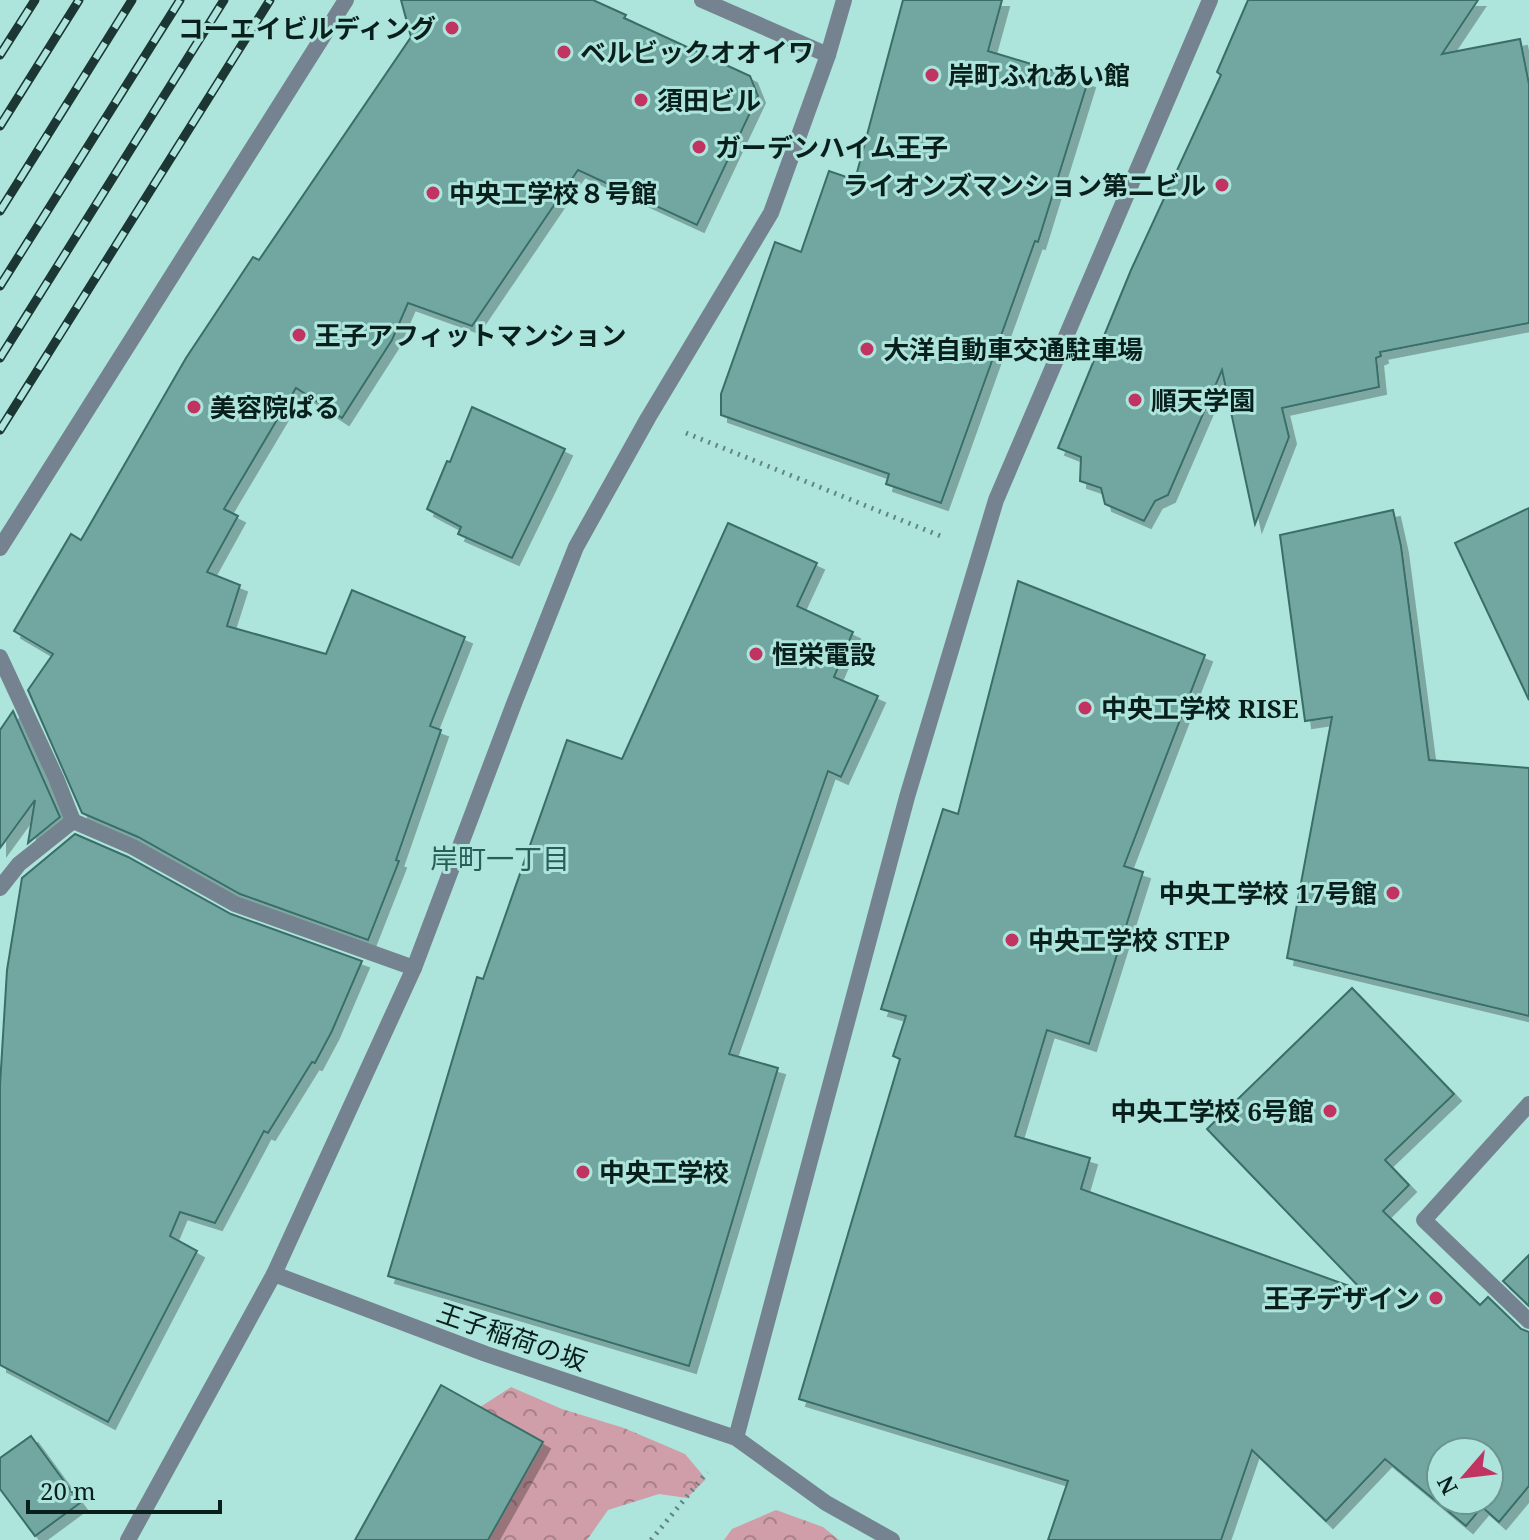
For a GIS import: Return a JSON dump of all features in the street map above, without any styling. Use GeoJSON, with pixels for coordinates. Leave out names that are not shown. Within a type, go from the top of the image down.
{"type":"FeatureCollection","features":[{"type":"Feature","properties":{"kind":"street"},"geometry":{"type":"LineString","coordinates":[[0,548],[346,0]]}},
{"type":"Feature","properties":{"kind":"street"},"geometry":{"type":"LineString","coordinates":[[702,0],[828,55]]}},
{"type":"Feature","properties":{"kind":"street"},"geometry":{"type":"LineString","coordinates":[[128,1540],[274,1274],[414,968],[576,547],[648,418],[771,213],[828,55],[844,0]]}},
{"type":"Feature","properties":{"kind":"street"},"geometry":{"type":"LineString","coordinates":[[736,1438],[907,797],[996,500],[1210,0]]}},
{"type":"Feature","properties":{"kind":"street"},"geometry":{"type":"LineString","coordinates":[[0,657],[73,821],[133,847],[235,904],[414,968]]}},
{"type":"Feature","properties":{"kind":"street"},"geometry":{"type":"LineString","coordinates":[[0,888],[19,864],[73,821]]}},
{"type":"Feature","properties":{"kind":"street"},"geometry":{"type":"LineString","coordinates":[[1529,1104],[1424,1220],[1529,1321]]}},
{"type":"Feature","properties":{"kind":"street","name":"王子稲荷の坂"},"geometry":{"type":"LineString","coordinates":[[274,1274],[486,1354],[736,1438],[826,1503],[892,1540]]}},
{"type":"Feature","properties":{"kind":"path"},"geometry":{"type":"LineString","coordinates":[[648,418],[981,551]]}},
{"type":"Feature","properties":{"kind":"path"},"geometry":{"type":"LineString","coordinates":[[651,1540],[736,1438]]}},
{"type":"Feature","properties":{"kind":"green space"},"geometry":{"type":"Polygon","coordinates":[[[511,1387],[685,1454],[706,1479],[687,1498],[659,1494],[608,1510],[587,1540],[453,1540],[474,1411],[511,1387]]]}},
{"type":"Feature","properties":{"kind":"green space"},"geometry":{"type":"Polygon","coordinates":[[[776,1510],[823,1527],[839,1540],[724,1540],[732,1529],[776,1510]]]}},
{"type":"Feature","properties":{"kind":"building"},"geometry":{"type":"Polygon","coordinates":[[[401,0],[593,0],[626,15],[624,18],[750,76],[758,96],[697,225],[578,170],[472,326],[408,303],[392,340],[342,418],[296,388],[224,509],[238,516],[207,572],[240,585],[227,626],[326,654],[352,590],[465,637],[430,726],[441,730],[396,860],[399,861],[368,940],[240,894],[138,837],[82,813],[28,690],[53,654],[14,631],[71,534],[81,540],[186,358],[253,257],[259,260],[411,37],[401,0]]]}},
{"type":"Feature","properties":{"kind":"building"},"geometry":{"type":"Polygon","coordinates":[[[903,0],[1002,0],[988,51],[1088,81],[1038,242],[1035,241],[941,503],[886,484],[889,474],[721,415],[721,394],[775,242],[801,252],[829,171],[855,180],[903,0]]]}},
{"type":"Feature","properties":{"kind":"building"},"geometry":{"type":"Polygon","coordinates":[[[1248,0],[1478,0],[1442,54],[1520,39],[1529,84],[1529,323],[1380,352],[1381,356],[1376,358],[1379,387],[1282,408],[1289,437],[1255,524],[1222,370],[1168,495],[1155,501],[1144,521],[1105,504],[1101,488],[1080,481],[1081,457],[1058,448],[1131,270],[1221,75],[1217,72],[1248,0]]]}},
{"type":"Feature","properties":{"kind":"building"},"geometry":{"type":"Polygon","coordinates":[[[472,407],[565,449],[512,558],[458,534],[461,527],[427,509],[472,407]]]}},
{"type":"Feature","properties":{"kind":"building"},"geometry":{"type":"Polygon","coordinates":[[[1529,508],[1529,700],[1455,543],[1529,508]]]}},
{"type":"Feature","properties":{"kind":"building"},"geometry":{"type":"Polygon","coordinates":[[[1393,510],[1401,546],[1429,760],[1529,768],[1529,1016],[1287,958],[1332,717],[1305,721],[1280,535],[1393,510]]]}},
{"type":"Feature","properties":{"kind":"building"},"geometry":{"type":"Polygon","coordinates":[[[728,523],[817,563],[797,606],[853,632],[834,677],[878,696],[841,777],[828,771],[729,1054],[778,1068],[689,1366],[388,1276],[477,977],[483,979],[567,740],[622,759],[728,523]]]}},
{"type":"Feature","properties":{"kind":"building"},"geometry":{"type":"Polygon","coordinates":[[[1018,581],[1205,655],[1124,866],[1143,872],[1089,1044],[1047,1030],[1015,1136],[1090,1158],[1081,1189],[1363,1291],[1207,1129],[1352,988],[1454,1094],[1385,1160],[1409,1185],[1383,1211],[1480,1305],[1488,1297],[1521,1329],[1529,1332],[1529,1486],[1505,1515],[1505,1436],[1425,1436],[1425,1492],[1385,1459],[1326,1521],[1252,1450],[1221,1540],[1048,1540],[1068,1481],[799,1399],[900,1059],[893,1056],[906,1016],[881,1009],[943,809],[958,814],[1018,581]]]}},
{"type":"Feature","properties":{"kind":"building"},"geometry":{"type":"Polygon","coordinates":[[[13,711],[60,817],[28,843],[35,800],[0,848],[0,730],[13,711]]]}},
{"type":"Feature","properties":{"kind":"building"},"geometry":{"type":"Polygon","coordinates":[[[75,834],[128,857],[231,914],[362,961],[315,1063],[312,1062],[268,1133],[264,1131],[215,1223],[180,1212],[170,1236],[197,1251],[108,1422],[0,1365],[0,1085],[7,970],[22,878],[75,834]]]}},
{"type":"Feature","properties":{"kind":"building"},"geometry":{"type":"Polygon","coordinates":[[[1529,1255],[1529,1306],[1503,1281],[1529,1255]]]}},
{"type":"Feature","properties":{"kind":"building"},"geometry":{"type":"Polygon","coordinates":[[[441,1385],[543,1442],[488,1540],[355,1540],[441,1385]]]}},
{"type":"Feature","properties":{"kind":"building"},"geometry":{"type":"Polygon","coordinates":[[[31,1436],[80,1503],[35,1536],[0,1489],[0,1458],[31,1436]]]}},
{"type":"Feature","properties":{"kind":"building"},"geometry":{"type":"Polygon","coordinates":[[[1454,1516],[1474,1516],[1466,1526],[1454,1516]]]}},
{"type":"Feature","properties":{"kind":"railway"},"geometry":{"type":"LineString","coordinates":[[0,55],[35,0]]}},
{"type":"Feature","properties":{"kind":"railway"},"geometry":{"type":"LineString","coordinates":[[0,126],[79,0]]}},
{"type":"Feature","properties":{"kind":"railway"},"geometry":{"type":"LineString","coordinates":[[0,211],[132,0]]}},
{"type":"Feature","properties":{"kind":"railway"},"geometry":{"type":"LineString","coordinates":[[0,286],[180,0]]}},
{"type":"Feature","properties":{"kind":"railway"},"geometry":{"type":"LineString","coordinates":[[0,358],[224,0]]}},
{"type":"Feature","properties":{"kind":"railway"},"geometry":{"type":"LineString","coordinates":[[0,430],[270,0]]}},
{"type":"Feature","properties":{"kind":"place","name":"コーエイビルディング"},"geometry":{"type":"Point","coordinates":[452,28]}},
{"type":"Feature","properties":{"kind":"place","name":"ベルビックオオイワ"},"geometry":{"type":"Point","coordinates":[564,52]}},
{"type":"Feature","properties":{"kind":"place","name":"岸町ふれあい館"},"geometry":{"type":"Point","coordinates":[932,75]}},
{"type":"Feature","properties":{"kind":"place","name":"須田ビル"},"geometry":{"type":"Point","coordinates":[641,100]}},
{"type":"Feature","properties":{"kind":"place","name":"ガーデンハイム王子"},"geometry":{"type":"Point","coordinates":[699,147]}},
{"type":"Feature","properties":{"kind":"place","name":"ライオンズマンション第二ビル"},"geometry":{"type":"Point","coordinates":[1222,185]}},
{"type":"Feature","properties":{"kind":"place","name":"中央工学校８号館"},"geometry":{"type":"Point","coordinates":[433,193]}},
{"type":"Feature","properties":{"kind":"place","name":"王子アフィットマンション"},"geometry":{"type":"Point","coordinates":[299,335]}},
{"type":"Feature","properties":{"kind":"place","name":"大洋自動車交通駐車場"},"geometry":{"type":"Point","coordinates":[867,349]}},
{"type":"Feature","properties":{"kind":"place","name":"順天学園"},"geometry":{"type":"Point","coordinates":[1135,400]}},
{"type":"Feature","properties":{"kind":"place","name":"美容院ぱる"},"geometry":{"type":"Point","coordinates":[194,407]}},
{"type":"Feature","properties":{"kind":"place","name":"恒栄電設"},"geometry":{"type":"Point","coordinates":[756,654]}},
{"type":"Feature","properties":{"kind":"place","name":"中央工学校 RISE"},"geometry":{"type":"Point","coordinates":[1085,708]}},
{"type":"Feature","properties":{"kind":"place","name":"中央工学校 17号館"},"geometry":{"type":"Point","coordinates":[1393,893]}},
{"type":"Feature","properties":{"kind":"place","name":"中央工学校 STEP"},"geometry":{"type":"Point","coordinates":[1012,940]}},
{"type":"Feature","properties":{"kind":"place","name":"中央工学校 6号館"},"geometry":{"type":"Point","coordinates":[1330,1111]}},
{"type":"Feature","properties":{"kind":"place","name":"中央工学校"},"geometry":{"type":"Point","coordinates":[583,1172]}},
{"type":"Feature","properties":{"kind":"place","name":"王子デザイン"},"geometry":{"type":"Point","coordinates":[1436,1298]}},
{"type":"Feature","properties":{"kind":"district","name":"岸町一丁目"},"geometry":{"type":"Point","coordinates":[500,858]}}]}
